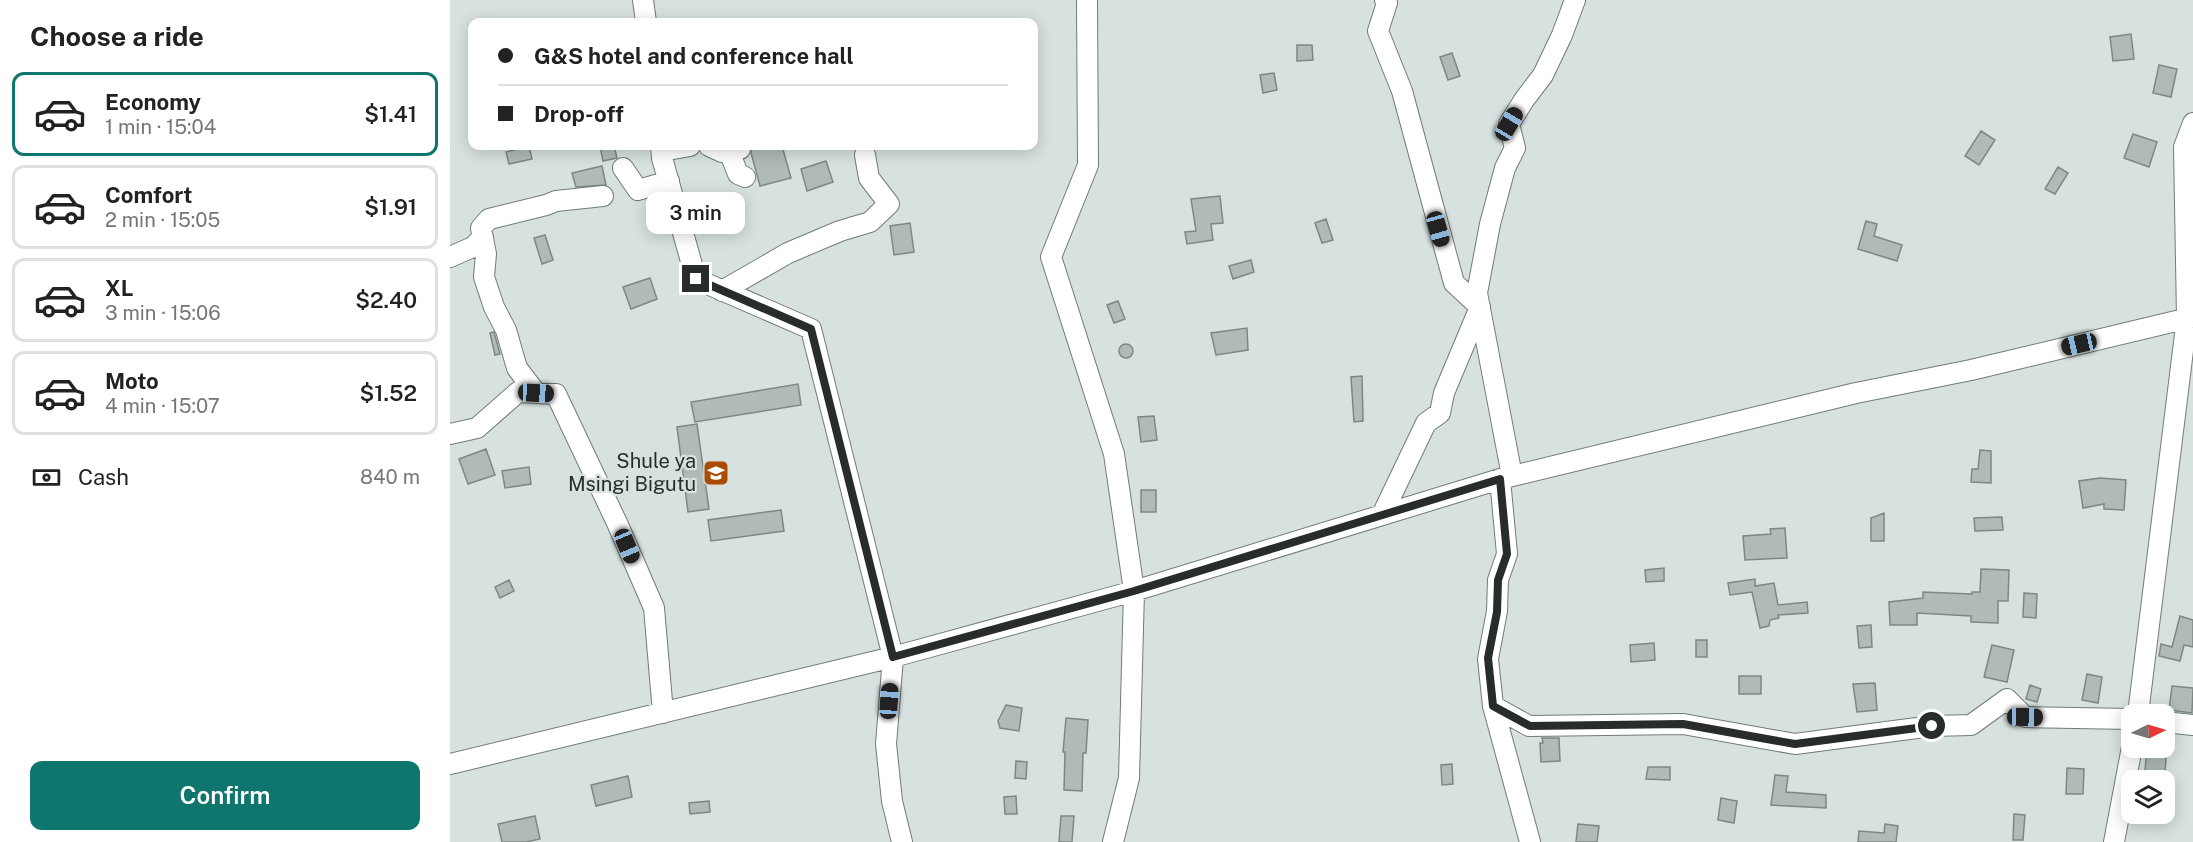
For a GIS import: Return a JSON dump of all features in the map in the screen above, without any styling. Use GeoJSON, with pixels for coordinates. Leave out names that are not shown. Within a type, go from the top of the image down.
{"type":"FeatureCollection","features":[{"type":"Feature","properties":{"kind":"street"},"geometry":{"type":"LineString","coordinates":[[643,0],[645,18]]}},
{"type":"Feature","properties":{"kind":"street"},"geometry":{"type":"LineString","coordinates":[[1087,0],[1088,165],[1051,257],[1114,454],[1134,591],[1129,778],[1113,842]]}},
{"type":"Feature","properties":{"kind":"street"},"geometry":{"type":"LineString","coordinates":[[1385,0],[1387,3],[1378,31],[1402,91],[1454,284],[1480,307]]}},
{"type":"Feature","properties":{"kind":"street"},"geometry":{"type":"LineString","coordinates":[[1530,842],[1493,706],[1488,658],[1497,612],[1498,580],[1507,554],[1506,477],[1478,293],[1491,224],[1505,168],[1515,148],[1509,124],[1543,75],[1575,0]]}},
{"type":"Feature","properties":{"kind":"street"},"geometry":{"type":"LineString","coordinates":[[2139,704],[2190,317],[2184,147],[2193,123]]}},
{"type":"Feature","properties":{"kind":"street"},"geometry":{"type":"LineString","coordinates":[[661,150],[696,279],[811,329],[893,657],[886,744],[892,801],[902,842]]}},
{"type":"Feature","properties":{"kind":"street"},"geometry":{"type":"LineString","coordinates":[[718,150],[722,152],[735,150],[738,174],[745,177]]}},
{"type":"Feature","properties":{"kind":"street"},"geometry":{"type":"LineString","coordinates":[[722,291],[788,253],[840,231],[870,222],[889,204],[869,178],[865,155]]}},
{"type":"Feature","properties":{"kind":"street"},"geometry":{"type":"LineString","coordinates":[[623,168],[638,190],[669,182]]}},
{"type":"Feature","properties":{"kind":"street"},"geometry":{"type":"LineString","coordinates":[[536,393],[518,368],[506,330],[494,307],[484,277],[486,254],[481,228],[489,219],[556,201],[603,196]]}},
{"type":"Feature","properties":{"kind":"street"},"geometry":{"type":"LineString","coordinates":[[450,257],[473,247],[483,237]]}},
{"type":"Feature","properties":{"kind":"street"},"geometry":{"type":"LineString","coordinates":[[1382,515],[1426,423],[1440,413],[1444,393],[1480,307]]}},
{"type":"Feature","properties":{"kind":"street"},"geometry":{"type":"LineString","coordinates":[[450,764],[893,657],[1134,591],[1506,477],[1856,393],[1971,370],[2190,317]]}},
{"type":"Feature","properties":{"kind":"street"},"geometry":{"type":"LineString","coordinates":[[450,434],[477,428],[518,392],[556,394],[618,525],[654,609],[663,713]]}},
{"type":"Feature","properties":{"kind":"street"},"geometry":{"type":"LineString","coordinates":[[1493,706],[1530,726],[1683,724],[1795,744],[1932,726],[1971,725],[2007,699],[2025,717],[2121,719]]}},
{"type":"Feature","properties":{"kind":"street"},"geometry":{"type":"LineString","coordinates":[[2175,723],[2193,725]]}},
{"type":"Feature","properties":{"kind":"street"},"geometry":{"type":"LineString","coordinates":[[2114,842],[2130,758]]}},
{"type":"Feature","properties":{"kind":"building"},"geometry":{"type":"Polygon","coordinates":[[[2131,34],[2134,59],[2113,61],[2110,37],[2131,34]]]}},
{"type":"Feature","properties":{"kind":"building"},"geometry":{"type":"Polygon","coordinates":[[[1297,45],[1312,45],[1313,60],[1297,61],[1297,45]]]}},
{"type":"Feature","properties":{"kind":"building"},"geometry":{"type":"Polygon","coordinates":[[[1452,53],[1460,76],[1448,80],[1440,57],[1452,53]]]}},
{"type":"Feature","properties":{"kind":"building"},"geometry":{"type":"Polygon","coordinates":[[[2159,65],[2177,69],[2171,97],[2153,93],[2159,65]]]}},
{"type":"Feature","properties":{"kind":"building"},"geometry":{"type":"Polygon","coordinates":[[[1274,73],[1277,90],[1263,93],[1260,75],[1274,73]]]}},
{"type":"Feature","properties":{"kind":"building"},"geometry":{"type":"Polygon","coordinates":[[[1981,131],[1995,140],[1979,165],[1965,156],[1981,131]]]}},
{"type":"Feature","properties":{"kind":"building"},"geometry":{"type":"Polygon","coordinates":[[[2133,134],[2157,142],[2149,167],[2124,158],[2133,134]]]}},
{"type":"Feature","properties":{"kind":"building"},"geometry":{"type":"Polygon","coordinates":[[[530,150],[532,159],[509,164],[506,152],[530,150]]]}},
{"type":"Feature","properties":{"kind":"building"},"geometry":{"type":"Polygon","coordinates":[[[601,150],[615,150],[617,158],[603,161],[601,150]]]}},
{"type":"Feature","properties":{"kind":"building"},"geometry":{"type":"Polygon","coordinates":[[[751,150],[783,150],[791,178],[760,186],[751,150]]]}},
{"type":"Feature","properties":{"kind":"building"},"geometry":{"type":"Polygon","coordinates":[[[826,161],[833,182],[807,191],[801,169],[826,161]]]}},
{"type":"Feature","properties":{"kind":"building"},"geometry":{"type":"Polygon","coordinates":[[[602,166],[606,185],[576,187],[572,173],[602,166]]]}},
{"type":"Feature","properties":{"kind":"building"},"geometry":{"type":"Polygon","coordinates":[[[2058,167],[2068,173],[2055,194],[2045,189],[2058,167]]]}},
{"type":"Feature","properties":{"kind":"building"},"geometry":{"type":"Polygon","coordinates":[[[1220,196],[1223,223],[1211,224],[1213,240],[1187,244],[1185,232],[1196,231],[1191,199],[1220,196]]]}},
{"type":"Feature","properties":{"kind":"building"},"geometry":{"type":"Polygon","coordinates":[[[1326,219],[1333,240],[1322,243],[1315,223],[1326,219]]]}},
{"type":"Feature","properties":{"kind":"building"},"geometry":{"type":"Polygon","coordinates":[[[1866,221],[1877,224],[1874,236],[1902,245],[1897,261],[1858,249],[1866,221]]]}},
{"type":"Feature","properties":{"kind":"building"},"geometry":{"type":"Polygon","coordinates":[[[910,223],[914,252],[894,255],[890,226],[910,223]]]}},
{"type":"Feature","properties":{"kind":"building"},"geometry":{"type":"Polygon","coordinates":[[[545,235],[553,260],[542,264],[534,238],[545,235]]]}},
{"type":"Feature","properties":{"kind":"building"},"geometry":{"type":"Polygon","coordinates":[[[1251,260],[1254,272],[1233,279],[1229,266],[1251,260]]]}},
{"type":"Feature","properties":{"kind":"building"},"geometry":{"type":"Polygon","coordinates":[[[650,278],[657,299],[631,309],[623,287],[650,278]]]}},
{"type":"Feature","properties":{"kind":"building"},"geometry":{"type":"Polygon","coordinates":[[[1118,301],[1125,319],[1114,323],[1107,305],[1118,301]]]}},
{"type":"Feature","properties":{"kind":"building"},"geometry":{"type":"Polygon","coordinates":[[[1247,328],[1248,350],[1216,355],[1211,333],[1247,328]]]}},
{"type":"Feature","properties":{"kind":"building"},"geometry":{"type":"Polygon","coordinates":[[[494,332],[500,354],[495,355],[490,333],[494,332]]]}},
{"type":"Feature","properties":{"kind":"building"},"geometry":{"type":"Polygon","coordinates":[[[1126,344],[1131,346],[1133,351],[1131,356],[1126,358],[1121,356],[1119,351],[1121,346],[1126,344]]]}},
{"type":"Feature","properties":{"kind":"building"},"geometry":{"type":"Polygon","coordinates":[[[1362,376],[1363,421],[1354,422],[1351,377],[1362,376]]]}},
{"type":"Feature","properties":{"kind":"building"},"geometry":{"type":"Polygon","coordinates":[[[798,384],[801,405],[695,422],[691,402],[798,384]]]}},
{"type":"Feature","properties":{"kind":"building"},"geometry":{"type":"Polygon","coordinates":[[[1154,416],[1157,440],[1141,442],[1138,417],[1154,416]]]}},
{"type":"Feature","properties":{"kind":"building"},"geometry":{"type":"Polygon","coordinates":[[[697,424],[709,509],[688,512],[677,427],[697,424]]]}},
{"type":"Feature","properties":{"kind":"building"},"geometry":{"type":"Polygon","coordinates":[[[486,449],[495,475],[468,484],[459,459],[486,449]]]}},
{"type":"Feature","properties":{"kind":"building"},"geometry":{"type":"Polygon","coordinates":[[[1980,450],[1991,451],[1991,483],[1971,482],[1972,469],[1978,469],[1980,450]]]}},
{"type":"Feature","properties":{"kind":"building"},"geometry":{"type":"Polygon","coordinates":[[[529,467],[531,484],[505,488],[502,471],[529,467]]]}},
{"type":"Feature","properties":{"kind":"building"},"geometry":{"type":"Polygon","coordinates":[[[2100,478],[2126,480],[2124,510],[2104,509],[2104,504],[2083,508],[2079,481],[2100,478]]]}},
{"type":"Feature","properties":{"kind":"building"},"geometry":{"type":"Polygon","coordinates":[[[1141,490],[1156,490],[1156,512],[1141,512],[1141,490]]]}},
{"type":"Feature","properties":{"kind":"building"},"geometry":{"type":"Polygon","coordinates":[[[781,510],[784,531],[711,541],[708,520],[781,510]]]}},
{"type":"Feature","properties":{"kind":"building"},"geometry":{"type":"Polygon","coordinates":[[[1884,513],[1884,541],[1871,541],[1871,518],[1884,513]]]}},
{"type":"Feature","properties":{"kind":"building"},"geometry":{"type":"Polygon","coordinates":[[[2002,517],[2003,530],[1975,531],[1974,518],[2002,517]]]}},
{"type":"Feature","properties":{"kind":"building"},"geometry":{"type":"Polygon","coordinates":[[[1785,528],[1787,558],[1745,560],[1743,536],[1771,534],[1770,529],[1785,528]]]}},
{"type":"Feature","properties":{"kind":"building"},"geometry":{"type":"Polygon","coordinates":[[[1664,568],[1664,581],[1646,582],[1645,570],[1664,568]]]}},
{"type":"Feature","properties":{"kind":"building"},"geometry":{"type":"Polygon","coordinates":[[[1981,569],[2009,570],[2008,601],[1998,601],[1998,623],[1971,622],[1971,616],[1917,613],[1917,625],[1890,625],[1889,602],[1923,598],[1923,592],[1972,594],[1972,592],[1980,592],[1981,569]]]}},
{"type":"Feature","properties":{"kind":"building"},"geometry":{"type":"Polygon","coordinates":[[[1755,579],[1755,586],[1774,583],[1778,605],[1807,602],[1808,613],[1778,615],[1779,618],[1770,620],[1769,626],[1760,628],[1752,592],[1730,595],[1728,583],[1755,579]]]}},
{"type":"Feature","properties":{"kind":"building"},"geometry":{"type":"Polygon","coordinates":[[[509,580],[514,591],[500,598],[495,587],[509,580]]]}},
{"type":"Feature","properties":{"kind":"building"},"geometry":{"type":"Polygon","coordinates":[[[2024,593],[2037,594],[2036,618],[2023,617],[2024,593]]]}},
{"type":"Feature","properties":{"kind":"building"},"geometry":{"type":"Polygon","coordinates":[[[2180,616],[2193,620],[2193,647],[2184,645],[2180,661],[2159,656],[2161,644],[2172,647],[2180,616]]]}},
{"type":"Feature","properties":{"kind":"building"},"geometry":{"type":"Polygon","coordinates":[[[1871,625],[1872,647],[1859,648],[1857,626],[1871,625]]]}},
{"type":"Feature","properties":{"kind":"building"},"geometry":{"type":"Polygon","coordinates":[[[1696,640],[1707,640],[1707,657],[1696,657],[1696,640]]]}},
{"type":"Feature","properties":{"kind":"building"},"geometry":{"type":"Polygon","coordinates":[[[1654,643],[1655,660],[1631,662],[1630,645],[1654,643]]]}},
{"type":"Feature","properties":{"kind":"building"},"geometry":{"type":"Polygon","coordinates":[[[1992,645],[2014,650],[2007,682],[1984,677],[1992,645]]]}},
{"type":"Feature","properties":{"kind":"building"},"geometry":{"type":"Polygon","coordinates":[[[2087,674],[2102,677],[2098,703],[2082,700],[2087,674]]]}},
{"type":"Feature","properties":{"kind":"building"},"geometry":{"type":"Polygon","coordinates":[[[1739,676],[1761,676],[1761,694],[1739,694],[1739,676]]]}},
{"type":"Feature","properties":{"kind":"building"},"geometry":{"type":"Polygon","coordinates":[[[1875,683],[1877,710],[1857,712],[1853,684],[1875,683]]]}},
{"type":"Feature","properties":{"kind":"building"},"geometry":{"type":"Polygon","coordinates":[[[2030,685],[2041,689],[2037,702],[2026,699],[2030,685]]]}},
{"type":"Feature","properties":{"kind":"building"},"geometry":{"type":"Polygon","coordinates":[[[2172,686],[2193,688],[2192,713],[2175,711],[2175,704],[2170,704],[2172,686]]]}},
{"type":"Feature","properties":{"kind":"building"},"geometry":{"type":"Polygon","coordinates":[[[1006,705],[1022,708],[1019,731],[1000,728],[998,721],[1006,705]]]}},
{"type":"Feature","properties":{"kind":"building"},"geometry":{"type":"Polygon","coordinates":[[[1066,718],[1088,720],[1086,753],[1083,753],[1082,791],[1064,790],[1065,752],[1063,752],[1066,718]]]}},
{"type":"Feature","properties":{"kind":"building"},"geometry":{"type":"Polygon","coordinates":[[[1542,738],[1559,738],[1560,761],[1541,762],[1542,738]]]}},
{"type":"Feature","properties":{"kind":"building"},"geometry":{"type":"Polygon","coordinates":[[[2146,758],[2166,758],[2165,770],[2145,770],[2146,758]]]}},
{"type":"Feature","properties":{"kind":"building"},"geometry":{"type":"Polygon","coordinates":[[[1016,761],[1027,762],[1026,779],[1015,778],[1016,761]]]}},
{"type":"Feature","properties":{"kind":"building"},"geometry":{"type":"Polygon","coordinates":[[[1452,764],[1453,784],[1442,785],[1441,765],[1452,764]]]}},
{"type":"Feature","properties":{"kind":"building"},"geometry":{"type":"Polygon","coordinates":[[[1648,767],[1670,767],[1670,780],[1646,779],[1648,767]]]}},
{"type":"Feature","properties":{"kind":"building"},"geometry":{"type":"Polygon","coordinates":[[[2067,768],[2084,769],[2083,794],[2066,794],[2067,768]]]}},
{"type":"Feature","properties":{"kind":"building"},"geometry":{"type":"Polygon","coordinates":[[[1775,775],[1788,776],[1786,792],[1826,795],[1826,808],[1771,805],[1775,775]]]}},
{"type":"Feature","properties":{"kind":"building"},"geometry":{"type":"Polygon","coordinates":[[[628,776],[632,797],[596,806],[591,785],[628,776]]]}},
{"type":"Feature","properties":{"kind":"building"},"geometry":{"type":"Polygon","coordinates":[[[1016,796],[1017,814],[1005,814],[1004,797],[1016,796]]]}},
{"type":"Feature","properties":{"kind":"building"},"geometry":{"type":"Polygon","coordinates":[[[1721,798],[1737,801],[1734,823],[1718,820],[1721,798]]]}},
{"type":"Feature","properties":{"kind":"building"},"geometry":{"type":"Polygon","coordinates":[[[709,801],[710,812],[690,814],[689,803],[709,801]]]}},
{"type":"Feature","properties":{"kind":"building"},"geometry":{"type":"Polygon","coordinates":[[[2014,814],[2025,815],[2023,840],[2013,840],[2014,814]]]}},
{"type":"Feature","properties":{"kind":"building"},"geometry":{"type":"Polygon","coordinates":[[[535,816],[540,839],[526,842],[502,842],[498,824],[535,816]]]}},
{"type":"Feature","properties":{"kind":"building"},"geometry":{"type":"Polygon","coordinates":[[[1061,816],[1074,816],[1072,842],[1059,842],[1061,816]]]}},
{"type":"Feature","properties":{"kind":"building"},"geometry":{"type":"Polygon","coordinates":[[[1578,824],[1599,826],[1597,842],[1576,842],[1578,824]]]}},
{"type":"Feature","properties":{"kind":"building"},"geometry":{"type":"Polygon","coordinates":[[[1885,824],[1898,826],[1896,842],[1858,842],[1859,831],[1884,833],[1885,824]]]}},
{"type":"Feature","properties":{"kind":"place","name":"Shule ya Msingi Bigutu"},"geometry":{"type":"Point","coordinates":[716,473]}},
{"type":"Feature","properties":{"kind":"route"},"geometry":{"type":"LineString","coordinates":[[696,279],[811,329],[893,657],[1134,591],[1500,479],[1507,554],[1498,580],[1497,612],[1488,658],[1493,706],[1530,726],[1683,724],[1795,744],[1932,726]]}}]}
